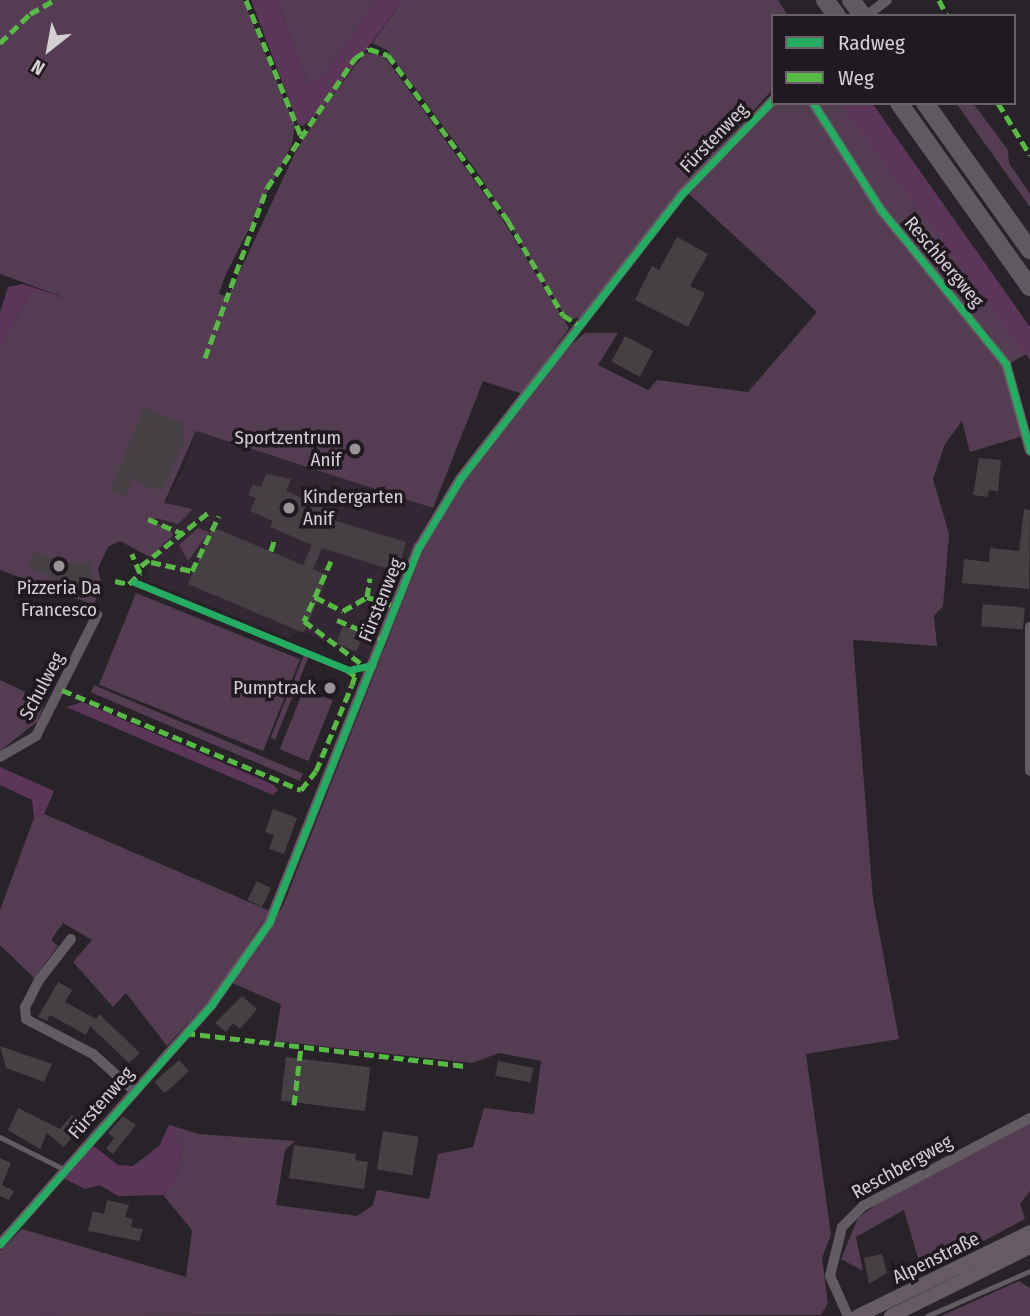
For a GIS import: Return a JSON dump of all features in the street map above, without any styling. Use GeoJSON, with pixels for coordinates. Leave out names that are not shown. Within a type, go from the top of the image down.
{"type":"FeatureCollection","features":[{"type":"Feature","properties":{"kind":"highway"},"geometry":{"type":"LineString","coordinates":[[851,0],[863,14]]}},
{"type":"Feature","properties":{"kind":"highway"},"geometry":{"type":"LineString","coordinates":[[900,105],[1030,287]]}},
{"type":"Feature","properties":{"kind":"highway"},"geometry":{"type":"LineString","coordinates":[[926,105],[1030,250]]}},
{"type":"Feature","properties":{"kind":"main road","name":"Alpenstraße"},"geometry":{"type":"LineString","coordinates":[[858,1316],[1030,1232]]}},
{"type":"Feature","properties":{"kind":"main road","name":"Alpenstraße"},"geometry":{"type":"LineString","coordinates":[[891,1316],[1030,1247]]}},
{"type":"Feature","properties":{"kind":"street"},"geometry":{"type":"LineString","coordinates":[[868,14],[887,0]]}},
{"type":"Feature","properties":{"kind":"street","name":"Fürstenweg"},"geometry":{"type":"LineString","coordinates":[[0,1244],[132,1089],[212,1004],[269,923],[419,547],[446,502],[680,196],[771,102]]}},
{"type":"Feature","properties":{"kind":"street","name":"Reschbergweg"},"geometry":{"type":"LineString","coordinates":[[814,105],[881,210],[1006,363],[1030,451]]}},
{"type":"Feature","properties":{"kind":"street","name":"Schulweg"},"geometry":{"type":"LineString","coordinates":[[0,757],[36,736],[97,615]]}},
{"type":"Feature","properties":{"kind":"street"},"geometry":{"type":"LineString","coordinates":[[1030,628],[1030,771]]}},
{"type":"Feature","properties":{"kind":"street","name":"Fürstenweg"},"geometry":{"type":"LineString","coordinates":[[71,939],[39,980],[25,1007],[26,1019],[93,1054],[132,1089]]}},
{"type":"Feature","properties":{"kind":"street","name":"Reschbergweg"},"geometry":{"type":"LineString","coordinates":[[848,1316],[831,1276],[842,1227],[863,1206],[1030,1118]]}},
{"type":"Feature","properties":{"kind":"lane"},"geometry":{"type":"LineString","coordinates":[[0,1137],[65,1169]]}},
{"type":"Feature","properties":{"kind":"lane"},"geometry":{"type":"LineString","coordinates":[[927,1316],[1030,1271]]}},
{"type":"Feature","properties":{"kind":"shaded area"},"geometry":{"type":"Polygon","coordinates":[[[0,0],[243,0],[295,125],[292,144],[225,276],[219,294],[228,297],[295,153],[320,112],[365,53],[384,56],[501,217],[569,328],[523,394],[483,381],[433,508],[196,431],[164,503],[193,509],[178,524],[156,518],[154,523],[169,527],[173,535],[150,557],[120,541],[108,547],[98,568],[101,584],[94,605],[0,570],[0,346],[32,291],[66,298],[0,274],[0,0]]]}},
{"type":"Feature","properties":{"kind":"shaded area"},"geometry":{"type":"Polygon","coordinates":[[[251,0],[277,0],[308,85],[327,72],[377,0],[403,0],[320,112],[303,126],[298,124],[251,0]]]}},
{"type":"Feature","properties":{"kind":"shaded area"},"geometry":{"type":"Polygon","coordinates":[[[277,0],[377,0],[327,72],[308,85],[277,0]]]}},
{"type":"Feature","properties":{"kind":"shaded area"},"geometry":{"type":"Polygon","coordinates":[[[403,0],[778,0],[787,14],[771,14],[771,91],[682,189],[582,317],[572,319],[562,311],[480,176],[387,50],[372,43],[403,0]]]}},
{"type":"Feature","properties":{"kind":"shaded area"},"geometry":{"type":"Polygon","coordinates":[[[771,105],[810,105],[875,207],[1004,368],[1023,436],[970,452],[962,421],[945,444],[933,479],[949,534],[943,606],[934,616],[937,646],[853,640],[873,899],[899,1039],[806,1054],[831,1235],[822,1258],[828,1303],[821,1315],[0,1316],[0,1251],[22,1229],[186,1277],[192,1230],[163,1195],[175,1182],[182,1145],[173,1135],[176,1127],[199,1134],[295,1141],[285,1150],[276,1205],[357,1216],[373,1205],[377,1190],[429,1199],[438,1154],[473,1147],[484,1108],[534,1114],[541,1061],[499,1053],[472,1063],[275,1041],[281,1004],[232,983],[283,906],[426,542],[467,476],[568,347],[585,333],[618,333],[598,365],[648,390],[657,380],[748,392],[817,312],[689,194],[771,105]]]}},
{"type":"Feature","properties":{"kind":"shaded area"},"geometry":{"type":"Polygon","coordinates":[[[841,105],[873,105],[1030,327],[1030,360],[841,105]]]}},
{"type":"Feature","properties":{"kind":"shaded area"},"geometry":{"type":"Polygon","coordinates":[[[842,105],[853,115],[1026,354],[1009,364],[988,333],[932,274],[890,219],[820,106],[842,105]]]}},
{"type":"Feature","properties":{"kind":"shaded area"},"geometry":{"type":"Polygon","coordinates":[[[957,105],[974,105],[1008,150],[1009,163],[1030,194],[1030,207],[957,105]]]}},
{"type":"Feature","properties":{"kind":"shaded area"},"geometry":{"type":"Polygon","coordinates":[[[23,284],[78,302],[32,291],[0,346],[0,312],[8,287],[23,284]]]}},
{"type":"Feature","properties":{"kind":"shaded area"},"geometry":{"type":"Polygon","coordinates":[[[196,431],[433,508],[368,659],[300,631],[289,638],[149,581],[145,549],[153,524],[184,468],[196,431]]]}},
{"type":"Feature","properties":{"kind":"shaded area"},"geometry":{"type":"Polygon","coordinates":[[[198,528],[209,532],[188,561],[179,545],[198,528]]]}},
{"type":"Feature","properties":{"kind":"shaded area"},"geometry":{"type":"Polygon","coordinates":[[[136,593],[300,659],[263,751],[99,685],[136,593]]]}},
{"type":"Feature","properties":{"kind":"shaded area"},"geometry":{"type":"Polygon","coordinates":[[[304,655],[309,657],[275,739],[271,738],[304,655]]]}},
{"type":"Feature","properties":{"kind":"shaded area"},"geometry":{"type":"Polygon","coordinates":[[[0,680],[45,701],[38,721],[0,751],[0,680]]]}},
{"type":"Feature","properties":{"kind":"shaded area"},"geometry":{"type":"Polygon","coordinates":[[[94,685],[303,774],[300,781],[91,692],[94,685]]]}},
{"type":"Feature","properties":{"kind":"shaded area"},"geometry":{"type":"Polygon","coordinates":[[[304,689],[333,701],[308,761],[280,749],[304,689]]]}},
{"type":"Feature","properties":{"kind":"shaded area"},"geometry":{"type":"Polygon","coordinates":[[[82,702],[274,785],[278,790],[273,795],[66,707],[82,702]]]}},
{"type":"Feature","properties":{"kind":"shaded area"},"geometry":{"type":"Polygon","coordinates":[[[0,767],[54,791],[44,814],[34,818],[32,800],[0,785],[0,767]]]}},
{"type":"Feature","properties":{"kind":"shaded area"},"geometry":{"type":"Polygon","coordinates":[[[44,814],[270,911],[212,997],[167,1046],[126,993],[113,1007],[73,962],[92,940],[63,923],[51,940],[58,946],[34,978],[0,945],[0,910],[34,818],[44,814]]]}},
{"type":"Feature","properties":{"kind":"shaded area"},"geometry":{"type":"Polygon","coordinates":[[[1030,1123],[1030,1191],[1020,1204],[1025,1219],[939,1265],[929,1254],[918,1258],[904,1210],[856,1237],[863,1271],[841,1259],[858,1218],[881,1201],[1030,1123]]]}},
{"type":"Feature","properties":{"kind":"shaded area"},"geometry":{"type":"Polygon","coordinates":[[[169,1125],[176,1127],[173,1135],[182,1145],[175,1183],[163,1195],[118,1196],[100,1185],[85,1189],[63,1178],[91,1144],[118,1165],[133,1166],[159,1146],[169,1125]]]}},
{"type":"Feature","properties":{"kind":"shaded area"},"geometry":{"type":"Polygon","coordinates":[[[929,1254],[939,1265],[907,1281],[908,1266],[929,1254]]]}},
{"type":"Feature","properties":{"kind":"shaded area"},"geometry":{"type":"Polygon","coordinates":[[[1019,1281],[1030,1288],[1030,1316],[941,1316],[1019,1281]]]}},
{"type":"Feature","properties":{"kind":"building"},"geometry":{"type":"Polygon","coordinates":[[[677,237],[708,254],[690,286],[705,293],[688,327],[635,300],[652,266],[659,270],[677,237]]]}},
{"type":"Feature","properties":{"kind":"building"},"geometry":{"type":"Polygon","coordinates":[[[625,336],[653,351],[640,377],[611,362],[625,336]]]}},
{"type":"Feature","properties":{"kind":"building"},"geometry":{"type":"Polygon","coordinates":[[[144,408],[182,423],[184,442],[162,489],[150,489],[133,478],[125,496],[110,490],[144,408]]]}},
{"type":"Feature","properties":{"kind":"building"},"geometry":{"type":"Polygon","coordinates":[[[979,458],[1001,460],[998,491],[989,490],[988,497],[973,495],[979,458]]]}},
{"type":"Feature","properties":{"kind":"building"},"geometry":{"type":"Polygon","coordinates":[[[266,474],[291,479],[286,491],[336,514],[333,520],[406,542],[398,572],[322,548],[313,569],[328,575],[304,633],[188,584],[212,527],[303,565],[312,545],[270,527],[273,521],[250,511],[256,498],[248,495],[253,484],[261,487],[266,474]]]}},
{"type":"Feature","properties":{"kind":"building"},"geometry":{"type":"Polygon","coordinates":[[[1024,509],[1030,510],[1029,589],[962,583],[964,559],[989,562],[990,548],[1019,551],[1024,509]]]}},
{"type":"Feature","properties":{"kind":"building","name":"Pizzeria Da Francesco"},"geometry":{"type":"Polygon","coordinates":[[[34,552],[66,564],[89,562],[94,579],[86,581],[88,591],[61,590],[62,581],[28,568],[34,552]]]}},
{"type":"Feature","properties":{"kind":"building"},"geometry":{"type":"Polygon","coordinates":[[[983,604],[1025,608],[1023,630],[981,626],[983,604]]]}},
{"type":"Feature","properties":{"kind":"building"},"geometry":{"type":"Polygon","coordinates":[[[343,626],[364,634],[357,652],[336,644],[343,626]]]}},
{"type":"Feature","properties":{"kind":"building"},"geometry":{"type":"Polygon","coordinates":[[[273,809],[297,818],[284,854],[269,849],[274,835],[265,832],[273,809]]]}},
{"type":"Feature","properties":{"kind":"building"},"geometry":{"type":"Polygon","coordinates":[[[257,881],[271,888],[262,907],[247,900],[257,881]]]}},
{"type":"Feature","properties":{"kind":"building"},"geometry":{"type":"Polygon","coordinates":[[[58,982],[72,990],[65,1002],[96,1019],[99,1014],[140,1053],[129,1063],[90,1026],[86,1035],[50,1015],[47,1021],[38,1017],[58,982]]]}},
{"type":"Feature","properties":{"kind":"building"},"geometry":{"type":"Polygon","coordinates":[[[242,996],[257,1009],[240,1029],[233,1023],[226,1032],[215,1023],[242,996]]]}},
{"type":"Feature","properties":{"kind":"building"},"geometry":{"type":"Polygon","coordinates":[[[0,1046],[52,1064],[44,1082],[6,1068],[0,1046]]]}},
{"type":"Feature","properties":{"kind":"building"},"geometry":{"type":"Polygon","coordinates":[[[286,1057],[370,1067],[365,1111],[281,1101],[286,1057]]]}},
{"type":"Feature","properties":{"kind":"building"},"geometry":{"type":"Polygon","coordinates":[[[179,1060],[189,1071],[165,1093],[154,1082],[179,1060]]]}},
{"type":"Feature","properties":{"kind":"building"},"geometry":{"type":"Polygon","coordinates":[[[498,1061],[533,1068],[530,1083],[495,1076],[498,1061]]]}},
{"type":"Feature","properties":{"kind":"building"},"geometry":{"type":"Polygon","coordinates":[[[18,1108],[60,1129],[72,1115],[83,1124],[64,1147],[47,1133],[40,1149],[8,1130],[18,1108]]]}},
{"type":"Feature","properties":{"kind":"building"},"geometry":{"type":"Polygon","coordinates":[[[123,1116],[136,1125],[113,1154],[106,1149],[114,1138],[108,1133],[123,1116]]]}},
{"type":"Feature","properties":{"kind":"building"},"geometry":{"type":"Polygon","coordinates":[[[383,1131],[419,1137],[412,1175],[377,1170],[383,1131]]]}},
{"type":"Feature","properties":{"kind":"building"},"geometry":{"type":"Polygon","coordinates":[[[294,1145],[356,1154],[355,1160],[368,1162],[364,1189],[289,1178],[294,1145]]]}},
{"type":"Feature","properties":{"kind":"building"},"geometry":{"type":"Polygon","coordinates":[[[0,1158],[11,1163],[2,1185],[14,1191],[9,1200],[0,1196],[0,1158]]]}},
{"type":"Feature","properties":{"kind":"building"},"geometry":{"type":"Polygon","coordinates":[[[107,1200],[129,1205],[125,1217],[133,1219],[131,1227],[143,1229],[139,1241],[88,1231],[93,1211],[104,1214],[107,1200]]]}},
{"type":"Feature","properties":{"kind":"building"},"geometry":{"type":"Polygon","coordinates":[[[882,1254],[887,1273],[869,1284],[864,1258],[882,1254]]]}},
{"type":"Feature","properties":{"kind":"marked path"},"geometry":{"type":"LineString","coordinates":[[0,43],[30,14],[54,0]]}},
{"type":"Feature","properties":{"kind":"marked path"},"geometry":{"type":"LineString","coordinates":[[246,0],[301,136]]}},
{"type":"Feature","properties":{"kind":"marked path"},"geometry":{"type":"LineString","coordinates":[[939,0],[946,14]]}},
{"type":"Feature","properties":{"kind":"marked path"},"geometry":{"type":"LineString","coordinates":[[205,358],[267,188],[355,58],[369,49],[388,55],[508,221],[563,315],[580,326]]}},
{"type":"Feature","properties":{"kind":"marked path"},"geometry":{"type":"LineString","coordinates":[[999,105],[1030,155]]}},
{"type":"Feature","properties":{"kind":"marked path"},"geometry":{"type":"LineString","coordinates":[[141,566],[209,512]]}},
{"type":"Feature","properties":{"kind":"marked path"},"geometry":{"type":"LineString","coordinates":[[151,562],[192,571],[219,516]]}},
{"type":"Feature","properties":{"kind":"marked path"},"geometry":{"type":"LineString","coordinates":[[148,519],[184,534]]}},
{"type":"Feature","properties":{"kind":"marked path"},"geometry":{"type":"LineString","coordinates":[[271,551],[275,538]]}},
{"type":"Feature","properties":{"kind":"marked path"},"geometry":{"type":"LineString","coordinates":[[115,581],[129,584],[140,573],[132,554]]}},
{"type":"Feature","properties":{"kind":"marked path"},"geometry":{"type":"LineString","coordinates":[[331,561],[304,621],[363,665]]}},
{"type":"Feature","properties":{"kind":"marked path"},"geometry":{"type":"LineString","coordinates":[[367,597],[370,578]]}},
{"type":"Feature","properties":{"kind":"marked path"},"geometry":{"type":"LineString","coordinates":[[315,597],[343,611],[367,597],[395,606]]}},
{"type":"Feature","properties":{"kind":"marked path"},"geometry":{"type":"LineString","coordinates":[[337,620],[382,639]]}},
{"type":"Feature","properties":{"kind":"marked path"},"geometry":{"type":"LineString","coordinates":[[62,690],[301,790],[316,771],[352,685],[355,676],[344,668]]}},
{"type":"Feature","properties":{"kind":"marked path"},"geometry":{"type":"LineString","coordinates":[[185,1033],[465,1066]]}},
{"type":"Feature","properties":{"kind":"marked path"},"geometry":{"type":"LineString","coordinates":[[294,1105],[301,1047]]}},
{"type":"Feature","properties":{"kind":"cycle path"},"geometry":{"type":"LineString","coordinates":[[0,1244],[212,1004],[269,923],[419,547],[460,479],[680,196],[771,102]]}},
{"type":"Feature","properties":{"kind":"cycle path"},"geometry":{"type":"LineString","coordinates":[[814,105],[881,210],[1006,364],[1030,451]]}},
{"type":"Feature","properties":{"kind":"cycle path"},"geometry":{"type":"LineString","coordinates":[[134,582],[349,670],[372,665]]}},
{"type":"Feature","properties":{"kind":"place","name":"Sportzentrum Anif"},"geometry":{"type":"Point","coordinates":[355,449]}},
{"type":"Feature","properties":{"kind":"place","name":"Kindergarten Anif"},"geometry":{"type":"Point","coordinates":[289,508]}},
{"type":"Feature","properties":{"kind":"place","name":"Pizzeria Da Francesco"},"geometry":{"type":"Point","coordinates":[59,566]}},
{"type":"Feature","properties":{"kind":"place","name":"Pumptrack"},"geometry":{"type":"Point","coordinates":[330,688]}}]}
